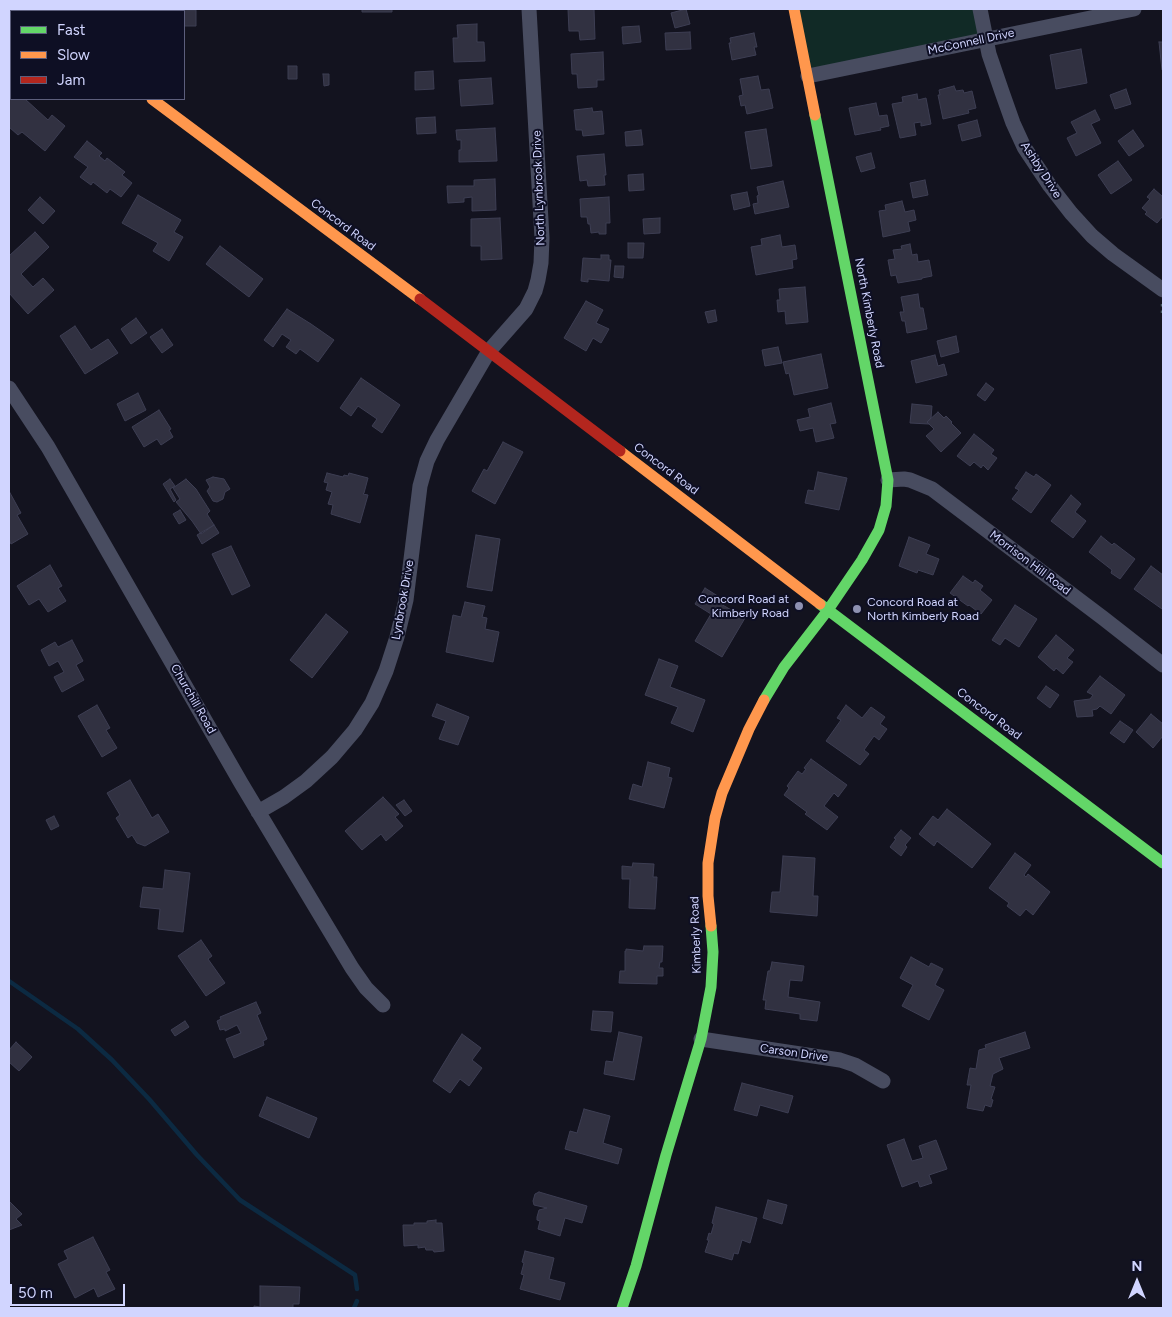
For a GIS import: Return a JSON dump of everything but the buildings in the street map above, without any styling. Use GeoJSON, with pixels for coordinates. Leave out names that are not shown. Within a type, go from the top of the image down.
{"type":"FeatureCollection","features":[{"type":"Feature","properties":{"kind":"street","name":"North Lynbrook Drive"},"geometry":{"type":"LineString","coordinates":[[489,351],[526,310],[535,291],[541,263],[542,238],[529,9]]}},
{"type":"Feature","properties":{"kind":"street","name":"North Kimberly Road"},"geometry":{"type":"LineString","coordinates":[[794,9],[888,480],[886,506],[879,530],[862,560],[828,610]]}},
{"type":"Feature","properties":{"kind":"street","name":"Ashby Drive"},"geometry":{"type":"LineString","coordinates":[[980,9],[989,54],[1013,123],[1024,147],[1071,214],[1092,236],[1113,254],[1163,290]]}},
{"type":"Feature","properties":{"kind":"street","name":"McConnell Drive"},"geometry":{"type":"LineString","coordinates":[[808,76],[1134,9]]}},
{"type":"Feature","properties":{"kind":"street","name":"Concord Road"},"geometry":{"type":"LineString","coordinates":[[153,100],[489,351],[1163,863]]}},
{"type":"Feature","properties":{"kind":"street","name":"Lynbrook Drive"},"geometry":{"type":"LineString","coordinates":[[258,812],[306,781],[332,757],[355,730],[372,703],[386,671],[397,638],[406,600],[420,486],[427,461],[437,440],[489,351]]}},
{"type":"Feature","properties":{"kind":"street","name":"Churchill Road"},"geometry":{"type":"LineString","coordinates":[[9,388],[48,447],[258,812],[352,968],[382,1006]]}},
{"type":"Feature","properties":{"kind":"street","name":"Morrison Hill Road"},"geometry":{"type":"LineString","coordinates":[[888,480],[910,480],[932,489],[1163,665]]}},
{"type":"Feature","properties":{"kind":"street","name":"Kimberly Road"},"geometry":{"type":"LineString","coordinates":[[622,1308],[636,1266],[700,1039],[711,987],[713,952],[708,896],[708,863],[713,828],[720,802],[749,729],[766,696],[784,667],[828,610]]}},
{"type":"Feature","properties":{"kind":"street","name":"Carson Drive"},"geometry":{"type":"LineString","coordinates":[[700,1039],[840,1060],[855,1065],[883,1081]]}},
{"type":"Feature","properties":{"kind":"green space"},"geometry":{"type":"Polygon","coordinates":[[[796,9],[978,9],[984,37],[810,73],[796,9]]]}},
{"type":"Feature","properties":{"kind":"waterway"},"geometry":{"type":"LineString","coordinates":[[9,981],[78,1029],[112,1060],[240,1200],[355,1275],[357,1289]]}},
{"type":"Feature","properties":{"kind":"waterway"},"geometry":{"type":"LineString","coordinates":[[354,1308],[357,1301]]}},
{"type":"Feature","properties":{"kind":"traffic: fast"},"geometry":{"type":"LineString","coordinates":[[764,700],[784,667],[828,610],[862,560],[879,530],[886,506],[888,480],[815,115]]}},
{"type":"Feature","properties":{"kind":"traffic: fast"},"geometry":{"type":"LineString","coordinates":[[820,604],[1163,863]]}},
{"type":"Feature","properties":{"kind":"traffic: fast"},"geometry":{"type":"LineString","coordinates":[[622,1308],[636,1266],[666,1155],[701,1039],[711,987],[713,952],[711,926]]}},
{"type":"Feature","properties":{"kind":"traffic: slow"},"geometry":{"type":"LineString","coordinates":[[794,9],[815,115]]}},
{"type":"Feature","properties":{"kind":"traffic: slow"},"geometry":{"type":"LineString","coordinates":[[153,100],[420,299]]}},
{"type":"Feature","properties":{"kind":"traffic: slow"},"geometry":{"type":"LineString","coordinates":[[620,451],[820,604]]}},
{"type":"Feature","properties":{"kind":"traffic: slow"},"geometry":{"type":"LineString","coordinates":[[711,926],[708,896],[708,863],[715,818],[722,793],[749,729],[764,700]]}},
{"type":"Feature","properties":{"kind":"traffic: jam"},"geometry":{"type":"LineString","coordinates":[[420,299],[620,451]]}},
{"type":"Feature","properties":{"kind":"place","name":"Concord Road at Kimberly Road"},"geometry":{"type":"Point","coordinates":[799,606]}},
{"type":"Feature","properties":{"kind":"place","name":"Concord Road at North Kimberly Road"},"geometry":{"type":"Point","coordinates":[857,609]}}]}
